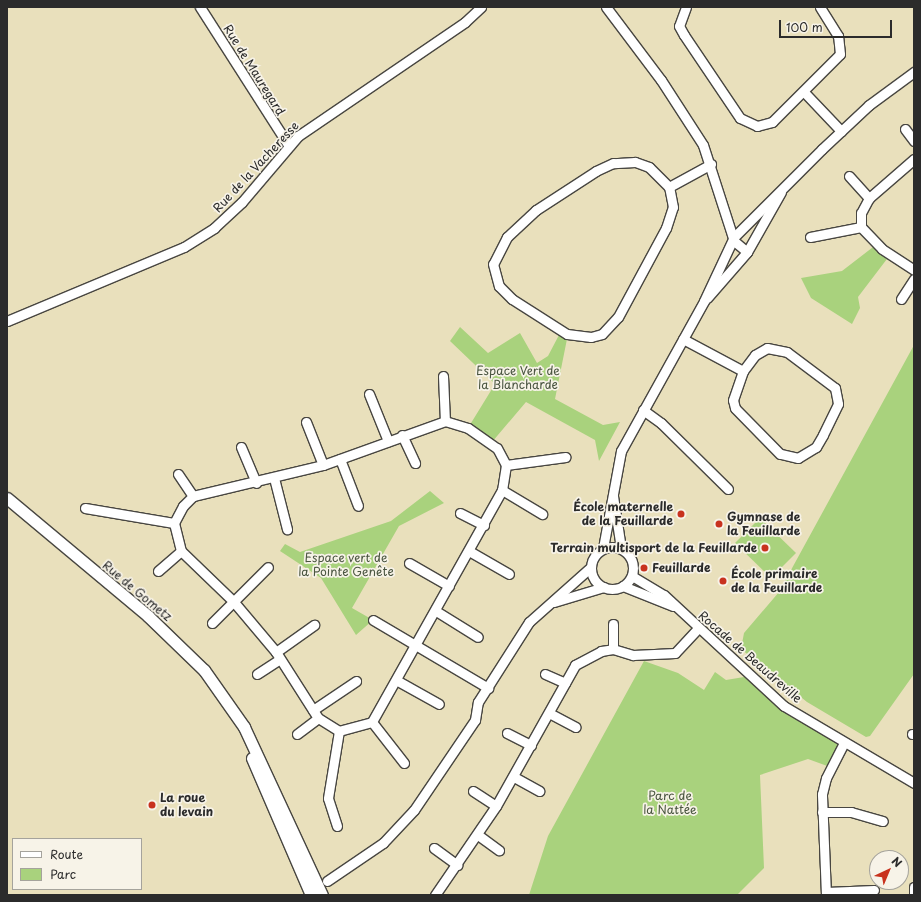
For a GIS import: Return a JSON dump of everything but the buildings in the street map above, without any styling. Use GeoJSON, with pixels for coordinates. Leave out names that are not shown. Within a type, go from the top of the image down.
{"type":"FeatureCollection","features":[{"type":"Feature","properties":{"kind":"main road","name":"Rue de Gometz"},"geometry":{"type":"LineString","coordinates":[[8,499],[183,648],[234,713],[300,859],[311,895]]}},
{"type":"Feature","properties":{"kind":"main road","name":"Rue de Gometz"},"geometry":{"type":"LineString","coordinates":[[300,859],[322,895]]}},
{"type":"Feature","properties":{"kind":"street","name":"Rue de Mauregard"},"geometry":{"type":"LineString","coordinates":[[200,7],[290,146]]}},
{"type":"Feature","properties":{"kind":"street","name":"Rue de la Vacheresse"},"geometry":{"type":"LineString","coordinates":[[7,320],[184,247],[214,228],[242,202],[290,146],[319,120],[454,30],[481,7]]}},
{"type":"Feature","properties":{"kind":"street"},"geometry":{"type":"LineString","coordinates":[[606,7],[661,80],[703,145],[711,164],[734,237],[747,252]]}},
{"type":"Feature","properties":{"kind":"street"},"geometry":{"type":"LineString","coordinates":[[686,7],[679,26],[740,118],[748,124],[772,122],[804,92],[840,54],[838,36],[820,7]]}},
{"type":"Feature","properties":{"kind":"street"},"geometry":{"type":"LineString","coordinates":[[604,587],[594,579],[591,567],[594,556],[603,548],[612,485],[621,451],[704,301],[734,237],[747,222],[784,188],[841,131],[914,72]]}},
{"type":"Feature","properties":{"kind":"street"},"geometry":{"type":"LineString","coordinates":[[804,92],[841,131]]}},
{"type":"Feature","properties":{"kind":"street"},"geometry":{"type":"LineString","coordinates":[[905,129],[914,141]]}},
{"type":"Feature","properties":{"kind":"street"},"geometry":{"type":"LineString","coordinates":[[635,162],[655,171],[669,187],[673,207],[666,228],[618,317],[602,334],[591,337],[567,334],[512,299],[499,286],[494,264],[507,237],[536,210],[596,171],[614,163],[635,162]]}},
{"type":"Feature","properties":{"kind":"street"},"geometry":{"type":"LineString","coordinates":[[669,187],[711,164]]}},
{"type":"Feature","properties":{"kind":"street"},"geometry":{"type":"LineString","coordinates":[[912,165],[869,198],[862,213],[861,227],[882,249],[914,270]]}},
{"type":"Feature","properties":{"kind":"street"},"geometry":{"type":"LineString","coordinates":[[849,176],[869,198]]}},
{"type":"Feature","properties":{"kind":"street"},"geometry":{"type":"LineString","coordinates":[[704,301],[747,252],[784,188]]}},
{"type":"Feature","properties":{"kind":"street"},"geometry":{"type":"LineString","coordinates":[[728,215],[747,222]]}},
{"type":"Feature","properties":{"kind":"street"},"geometry":{"type":"LineString","coordinates":[[810,237],[861,227]]}},
{"type":"Feature","properties":{"kind":"street"},"geometry":{"type":"LineString","coordinates":[[901,299],[914,280]]}},
{"type":"Feature","properties":{"kind":"street"},"geometry":{"type":"LineString","coordinates":[[683,339],[743,371]]}},
{"type":"Feature","properties":{"kind":"street"},"geometry":{"type":"LineString","coordinates":[[774,348],[788,352],[831,382],[838,404],[816,447],[798,458],[780,454],[740,415],[733,400],[743,371],[761,350],[774,348]]}},
{"type":"Feature","properties":{"kind":"street"},"geometry":{"type":"LineString","coordinates":[[443,376],[445,421]]}},
{"type":"Feature","properties":{"kind":"street"},"geometry":{"type":"LineString","coordinates":[[369,394],[388,441]]}},
{"type":"Feature","properties":{"kind":"street"},"geometry":{"type":"LineString","coordinates":[[643,410],[661,423],[728,489]]}},
{"type":"Feature","properties":{"kind":"street"},"geometry":{"type":"LineString","coordinates":[[445,421],[456,422],[492,442],[506,465],[502,490],[417,646],[372,722],[339,731],[315,714],[278,656],[233,601],[181,551],[174,523],[183,506],[193,496],[256,483],[323,465],[402,435],[445,421]]}},
{"type":"Feature","properties":{"kind":"street"},"geometry":{"type":"LineString","coordinates":[[306,422],[323,465]]}},
{"type":"Feature","properties":{"kind":"street"},"geometry":{"type":"LineString","coordinates":[[402,435],[415,463]]}},
{"type":"Feature","properties":{"kind":"street"},"geometry":{"type":"LineString","coordinates":[[241,447],[256,483]]}},
{"type":"Feature","properties":{"kind":"street"},"geometry":{"type":"LineString","coordinates":[[506,465],[565,457]]}},
{"type":"Feature","properties":{"kind":"street"},"geometry":{"type":"LineString","coordinates":[[340,459],[358,506]]}},
{"type":"Feature","properties":{"kind":"street"},"geometry":{"type":"LineString","coordinates":[[178,474],[193,496]]}},
{"type":"Feature","properties":{"kind":"street"},"geometry":{"type":"LineString","coordinates":[[274,478],[288,529]]}},
{"type":"Feature","properties":{"kind":"street"},"geometry":{"type":"LineString","coordinates":[[551,603],[604,587],[622,586],[632,576],[633,563],[621,548],[612,485]]}},
{"type":"Feature","properties":{"kind":"street"},"geometry":{"type":"LineString","coordinates":[[502,490],[542,514]]}},
{"type":"Feature","properties":{"kind":"street"},"geometry":{"type":"LineString","coordinates":[[86,508],[174,523]]}},
{"type":"Feature","properties":{"kind":"street"},"geometry":{"type":"LineString","coordinates":[[460,513],[484,525]]}},
{"type":"Feature","properties":{"kind":"street"},"geometry":{"type":"LineString","coordinates":[[603,548],[621,548]]}},
{"type":"Feature","properties":{"kind":"street"},"geometry":{"type":"LineString","coordinates":[[158,571],[181,551]]}},
{"type":"Feature","properties":{"kind":"street"},"geometry":{"type":"LineString","coordinates":[[469,551],[509,574]]}},
{"type":"Feature","properties":{"kind":"street"},"geometry":{"type":"LineString","coordinates":[[409,562],[449,586]]}},
{"type":"Feature","properties":{"kind":"street"},"geometry":{"type":"LineString","coordinates":[[212,623],[268,567]]}},
{"type":"Feature","properties":{"kind":"street"},"geometry":{"type":"LineString","coordinates":[[327,880],[383,843],[414,810],[475,720],[478,715],[475,709],[529,622],[591,567]]}},
{"type":"Feature","properties":{"kind":"street","name":"Rocade de Beaudreville"},"geometry":{"type":"LineString","coordinates":[[632,576],[664,595],[675,607],[784,706],[844,743],[914,783]]}},
{"type":"Feature","properties":{"kind":"street","name":"Rocade de Beaudreville"},"geometry":{"type":"LineString","coordinates":[[622,586],[675,607]]}},
{"type":"Feature","properties":{"kind":"street"},"geometry":{"type":"LineString","coordinates":[[436,612],[478,636]]}},
{"type":"Feature","properties":{"kind":"street"},"geometry":{"type":"LineString","coordinates":[[373,620],[488,688]]}},
{"type":"Feature","properties":{"kind":"street"},"geometry":{"type":"LineString","coordinates":[[613,649],[614,624]]}},
{"type":"Feature","properties":{"kind":"street"},"geometry":{"type":"LineString","coordinates":[[257,674],[314,625]]}},
{"type":"Feature","properties":{"kind":"street"},"geometry":{"type":"LineString","coordinates":[[435,895],[478,835],[514,777],[574,665],[586,656],[613,649],[633,655],[675,654],[698,628]]}},
{"type":"Feature","properties":{"kind":"street"},"geometry":{"type":"LineString","coordinates":[[545,674],[565,683]]}},
{"type":"Feature","properties":{"kind":"street"},"geometry":{"type":"LineString","coordinates":[[396,680],[439,704]]}},
{"type":"Feature","properties":{"kind":"street"},"geometry":{"type":"LineString","coordinates":[[297,734],[315,714],[356,681]]}},
{"type":"Feature","properties":{"kind":"street"},"geometry":{"type":"LineString","coordinates":[[549,713],[575,727]]}},
{"type":"Feature","properties":{"kind":"street"},"geometry":{"type":"LineString","coordinates":[[372,722],[404,764]]}},
{"type":"Feature","properties":{"kind":"street"},"geometry":{"type":"LineString","coordinates":[[337,826],[328,798],[339,731]]}},
{"type":"Feature","properties":{"kind":"street"},"geometry":{"type":"LineString","coordinates":[[507,733],[531,745]]}},
{"type":"Feature","properties":{"kind":"street"},"geometry":{"type":"LineString","coordinates":[[844,743],[826,778],[822,812],[826,894],[874,890]]}},
{"type":"Feature","properties":{"kind":"street"},"geometry":{"type":"LineString","coordinates":[[514,777],[539,791]]}},
{"type":"Feature","properties":{"kind":"street"},"geometry":{"type":"LineString","coordinates":[[473,791],[496,806]]}},
{"type":"Feature","properties":{"kind":"street"},"geometry":{"type":"LineString","coordinates":[[822,812],[851,812],[883,821]]}},
{"type":"Feature","properties":{"kind":"street"},"geometry":{"type":"LineString","coordinates":[[478,835],[499,850]]}},
{"type":"Feature","properties":{"kind":"street"},"geometry":{"type":"LineString","coordinates":[[434,848],[458,864]]}},
{"type":"Feature","properties":{"kind":"street"},"geometry":{"type":"LineString","coordinates":[[914,887],[914,895]]}},
{"type":"Feature","properties":{"kind":"green space"},"geometry":{"type":"Polygon","coordinates":[[[877,244],[890,255],[858,297],[860,308],[852,324],[811,298],[801,278],[842,271],[877,244]]]}},
{"type":"Feature","properties":{"kind":"green space","name":"Espace Vert de la Blancharde"},"geometry":{"type":"Polygon","coordinates":[[[460,327],[488,353],[520,333],[537,363],[548,356],[559,335],[567,339],[555,399],[603,425],[620,422],[599,461],[595,440],[526,402],[492,442],[468,428],[495,384],[450,341],[460,327]]]}},
{"type":"Feature","properties":{"kind":"green space"},"geometry":{"type":"Polygon","coordinates":[[[914,345],[914,674],[870,736],[866,737],[807,702],[741,649],[744,633],[779,592],[914,345]]]}},
{"type":"Feature","properties":{"kind":"green space","name":"Espace vert de la Pointe Genête"},"geometry":{"type":"Polygon","coordinates":[[[430,491],[444,503],[399,526],[352,608],[373,620],[356,635],[321,578],[280,551],[285,544],[300,552],[391,521],[430,491]]]}},
{"type":"Feature","properties":{"kind":"green space","name":"Terrain multisport de la Feuillarde"},"geometry":{"type":"Polygon","coordinates":[[[760,518],[796,553],[771,578],[735,543],[760,518]]]}},
{"type":"Feature","properties":{"kind":"green space","name":"Parc de la Nattée"},"geometry":{"type":"Polygon","coordinates":[[[644,661],[678,673],[704,690],[715,672],[726,680],[750,676],[844,743],[830,767],[808,759],[760,775],[764,868],[737,895],[529,895],[548,836],[644,661]]]}},
{"type":"Feature","properties":{"kind":"place","name":"École maternelle de la Feuillarde"},"geometry":{"type":"Point","coordinates":[681,514]}},
{"type":"Feature","properties":{"kind":"place","name":"Gymnase de la Feuillarde"},"geometry":{"type":"Point","coordinates":[719,524]}},
{"type":"Feature","properties":{"kind":"place","name":"Terrain multisport de la Feuillarde"},"geometry":{"type":"Point","coordinates":[765,548]}},
{"type":"Feature","properties":{"kind":"place","name":"Feuillarde"},"geometry":{"type":"Point","coordinates":[644,568]}},
{"type":"Feature","properties":{"kind":"place","name":"École primaire de la Feuillarde"},"geometry":{"type":"Point","coordinates":[723,581]}},
{"type":"Feature","properties":{"kind":"place","name":"La roue du levain"},"geometry":{"type":"Point","coordinates":[152,805]}}]}
